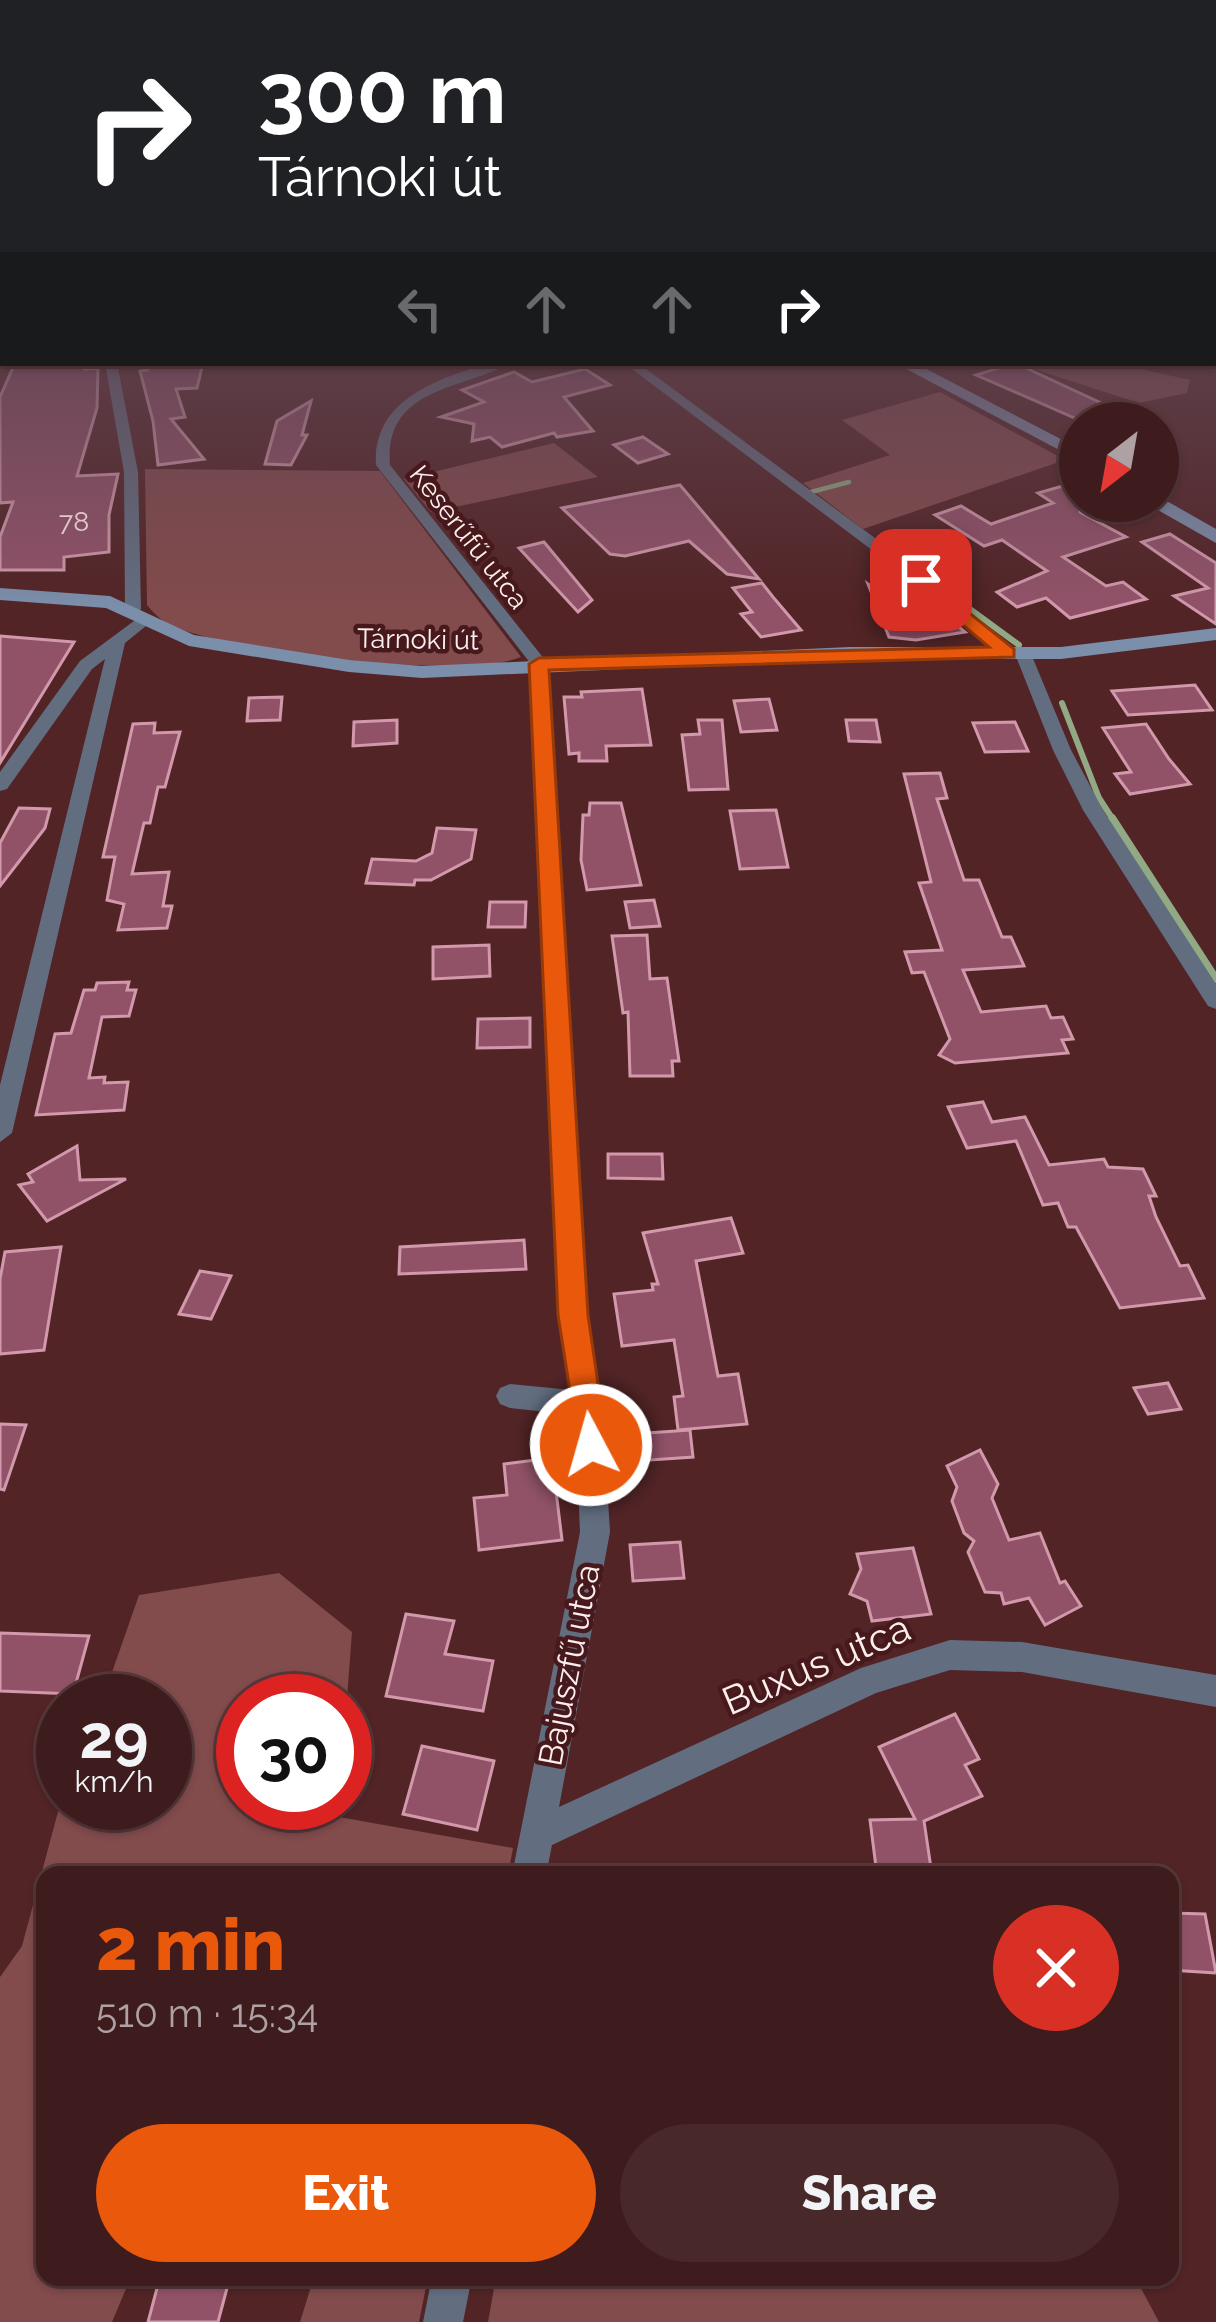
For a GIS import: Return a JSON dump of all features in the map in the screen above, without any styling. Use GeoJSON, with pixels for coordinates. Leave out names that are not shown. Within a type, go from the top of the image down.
{"type":"FeatureCollection","features":[{"type":"Feature","properties":{"kind":"street"},"geometry":{"type":"LineString","coordinates":[[0,785],[6,767],[86,665],[118,640],[138,615],[131,472],[116,391]]}},
{"type":"Feature","properties":{"kind":"street","name":"Keserűfű utca"},"geometry":{"type":"LineString","coordinates":[[430,391],[405,406],[387,428],[380,452],[382,465],[539,664]]}},
{"type":"Feature","properties":{"kind":"street"},"geometry":{"type":"LineString","coordinates":[[668,391],[1015,653],[1093,810],[1216,1000]]}},
{"type":"Feature","properties":{"kind":"street"},"geometry":{"type":"LineString","coordinates":[[957,391],[1059,445]]}},
{"type":"Feature","properties":{"kind":"street"},"geometry":{"type":"LineString","coordinates":[[1179,515],[1216,537]]}},
{"type":"Feature","properties":{"kind":"street","name":"Tárnoki út"},"geometry":{"type":"LineString","coordinates":[[0,593],[110,602],[189,640],[349,666],[422,672],[539,664],[1085,651],[1216,634]]}},
{"type":"Feature","properties":{"kind":"street"},"geometry":{"type":"LineString","coordinates":[[0,1133],[118,640]]}},
{"type":"Feature","properties":{"kind":"street","name":"Bajuszfű utca"},"geometry":{"type":"LineString","coordinates":[[531,1866],[595,1532],[587,1404],[573,1315],[539,664]]}},
{"type":"Feature","properties":{"kind":"street"},"geometry":{"type":"LineString","coordinates":[[510,1396],[587,1404]]}},
{"type":"Feature","properties":{"kind":"street","name":"Buxus utca"},"geometry":{"type":"LineString","coordinates":[[536,1835],[872,1679],[950,1655],[1022,1657],[1216,1691]]}},
{"type":"Feature","properties":{"kind":"street"},"geometry":{"type":"LineString","coordinates":[[443,2322],[450,2286]]}},
{"type":"Feature","properties":{"kind":"shaded area"},"geometry":{"type":"Polygon","coordinates":[[[1103,391],[1187,391],[1136,402],[1103,391]]]}},
{"type":"Feature","properties":{"kind":"shaded area"},"geometry":{"type":"Polygon","coordinates":[[[940,392],[1059,457],[1059,462],[863,529],[803,483],[890,455],[842,420],[940,392]]]}},
{"type":"Feature","properties":{"kind":"shaded area"},"geometry":{"type":"Polygon","coordinates":[[[554,443],[598,477],[431,512],[404,479],[554,443]]]}},
{"type":"Feature","properties":{"kind":"shaded area"},"geometry":{"type":"Polygon","coordinates":[[[145,469],[380,471],[521,657],[492,664],[402,665],[246,646],[171,625],[147,605],[145,469]]]}},
{"type":"Feature","properties":{"kind":"shaded area"},"geometry":{"type":"Polygon","coordinates":[[[279,1573],[352,1632],[349,1674],[216,1674],[216,1830],[372,1830],[372,1823],[513,1848],[510,1866],[43,1866],[53,1830],[192,1830],[192,1674],[111,1674],[139,1595],[279,1573]]]}},
{"type":"Feature","properties":{"kind":"shaded area"},"geometry":{"type":"Polygon","coordinates":[[[36,1894],[36,2286],[127,2286],[112,2322],[0,2322],[0,1977],[22,1946],[36,1894]]]}},
{"type":"Feature","properties":{"kind":"shaded area"},"geometry":{"type":"Polygon","coordinates":[[[311,2286],[426,2286],[419,2322],[300,2322],[311,2286]]]}},
{"type":"Feature","properties":{"kind":"shaded area"},"geometry":{"type":"Polygon","coordinates":[[[494,2286],[1140,2286],[1159,2322],[488,2322],[494,2286]]]}},
{"type":"Feature","properties":{"kind":"building"},"geometry":{"type":"Polygon","coordinates":[[[2,391],[97,391],[77,476],[118,474],[109,515],[109,552],[64,557],[64,570],[0,570],[0,537],[13,502],[0,503],[2,391]]]}},
{"type":"Feature","properties":{"kind":"building"},"geometry":{"type":"Polygon","coordinates":[[[145,391],[177,391],[185,417],[171,419],[204,459],[158,465],[145,391]]]}},
{"type":"Feature","properties":{"kind":"building"},"geometry":{"type":"Polygon","coordinates":[[[464,391],[586,391],[564,397],[593,431],[557,437],[554,433],[502,447],[490,437],[472,441],[474,424],[441,417],[484,402],[464,391]]]}},
{"type":"Feature","properties":{"kind":"building"},"geometry":{"type":"Polygon","coordinates":[[[1013,391],[1076,391],[1099,402],[1059,402],[1059,411],[1013,391]]]}},
{"type":"Feature","properties":{"kind":"building"},"geometry":{"type":"Polygon","coordinates":[[[311,401],[302,435],[307,435],[291,465],[265,464],[277,421],[311,401]]]}},
{"type":"Feature","properties":{"kind":"building"},"geometry":{"type":"Polygon","coordinates":[[[643,437],[668,454],[638,463],[614,445],[643,437]]]}},
{"type":"Feature","properties":{"kind":"building"},"geometry":{"type":"Polygon","coordinates":[[[680,485],[759,579],[727,574],[689,541],[625,556],[610,554],[562,508],[680,485]]]}},
{"type":"Feature","properties":{"kind":"building"},"geometry":{"type":"Polygon","coordinates":[[[1059,487],[1059,522],[1098,522],[1126,537],[1063,557],[1106,586],[1123,582],[1146,599],[1070,618],[1046,598],[1017,607],[997,592],[1047,571],[1002,540],[984,546],[935,515],[961,506],[991,524],[1053,503],[1038,493],[1059,487]]]}},
{"type":"Feature","properties":{"kind":"building"},"geometry":{"type":"Polygon","coordinates":[[[1170,534],[1216,563],[1216,624],[1174,596],[1208,588],[1142,542],[1170,534]]]}},
{"type":"Feature","properties":{"kind":"building"},"geometry":{"type":"Polygon","coordinates":[[[544,542],[592,600],[578,612],[519,548],[544,542]]]}},
{"type":"Feature","properties":{"kind":"building"},"geometry":{"type":"Polygon","coordinates":[[[762,583],[801,630],[761,637],[741,614],[752,612],[733,588],[762,583]]]}},
{"type":"Feature","properties":{"kind":"building"},"geometry":{"type":"Polygon","coordinates":[[[868,584],[906,612],[933,605],[965,632],[916,640],[889,637],[868,584]]]}},
{"type":"Feature","properties":{"kind":"building"},"geometry":{"type":"Polygon","coordinates":[[[0,636],[74,642],[0,763],[0,636]]]}},
{"type":"Feature","properties":{"kind":"building"},"geometry":{"type":"Polygon","coordinates":[[[1195,685],[1212,710],[1128,715],[1112,691],[1195,685]]]}},
{"type":"Feature","properties":{"kind":"building"},"geometry":{"type":"Polygon","coordinates":[[[642,689],[651,745],[606,746],[607,761],[579,761],[579,753],[569,754],[564,697],[642,689]]]}},
{"type":"Feature","properties":{"kind":"building"},"geometry":{"type":"Polygon","coordinates":[[[282,697],[280,720],[247,721],[249,698],[282,697]]]}},
{"type":"Feature","properties":{"kind":"building"},"geometry":{"type":"Polygon","coordinates":[[[769,699],[777,730],[741,732],[734,701],[769,699]]]}},
{"type":"Feature","properties":{"kind":"building"},"geometry":{"type":"Polygon","coordinates":[[[397,720],[397,743],[353,746],[354,722],[397,720]]]}},
{"type":"Feature","properties":{"kind":"building"},"geometry":{"type":"Polygon","coordinates":[[[698,720],[722,720],[728,789],[689,790],[682,735],[700,734],[698,720]]]}},
{"type":"Feature","properties":{"kind":"building"},"geometry":{"type":"Polygon","coordinates":[[[846,720],[876,720],[880,742],[849,741],[846,720]]]}},
{"type":"Feature","properties":{"kind":"building"},"geometry":{"type":"Polygon","coordinates":[[[1015,722],[1028,751],[985,752],[973,723],[1015,722]]]}},
{"type":"Feature","properties":{"kind":"building"},"geometry":{"type":"Polygon","coordinates":[[[155,723],[154,733],[180,732],[165,787],[158,787],[150,823],[144,823],[132,874],[169,872],[163,906],[172,906],[167,928],[118,930],[124,904],[107,900],[115,857],[103,857],[133,724],[155,723]]]}},
{"type":"Feature","properties":{"kind":"building"},"geometry":{"type":"Polygon","coordinates":[[[1146,724],[1190,784],[1130,794],[1115,774],[1131,772],[1103,728],[1146,724]]]}},
{"type":"Feature","properties":{"kind":"building"},"geometry":{"type":"Polygon","coordinates":[[[940,773],[947,798],[937,799],[964,880],[979,880],[1002,937],[1011,937],[1024,966],[963,970],[981,1012],[1046,1006],[1051,1018],[1063,1017],[1073,1039],[1062,1040],[1068,1053],[955,1063],[939,1055],[950,1039],[924,972],[912,973],[905,952],[942,950],[919,883],[931,882],[904,774],[940,773]]]}},
{"type":"Feature","properties":{"kind":"building"},"geometry":{"type":"Polygon","coordinates":[[[590,803],[621,803],[641,885],[587,890],[581,860],[583,815],[589,815],[590,803]]]}},
{"type":"Feature","properties":{"kind":"building"},"geometry":{"type":"Polygon","coordinates":[[[19,808],[50,809],[45,828],[0,886],[0,843],[19,808]]]}},
{"type":"Feature","properties":{"kind":"building"},"geometry":{"type":"Polygon","coordinates":[[[776,810],[788,867],[740,869],[730,811],[776,810]]]}},
{"type":"Feature","properties":{"kind":"building"},"geometry":{"type":"Polygon","coordinates":[[[437,828],[476,830],[471,859],[431,880],[415,880],[414,885],[366,883],[372,859],[416,861],[432,853],[437,828]]]}},
{"type":"Feature","properties":{"kind":"building"},"geometry":{"type":"Polygon","coordinates":[[[654,900],[660,926],[630,928],[625,902],[654,900]]]}},
{"type":"Feature","properties":{"kind":"building"},"geometry":{"type":"Polygon","coordinates":[[[490,902],[526,902],[525,927],[488,927],[490,902]]]}},
{"type":"Feature","properties":{"kind":"building"},"geometry":{"type":"Polygon","coordinates":[[[647,935],[650,979],[667,978],[679,1061],[672,1061],[673,1076],[630,1076],[628,1012],[623,1013],[612,936],[647,935]]]}},
{"type":"Feature","properties":{"kind":"building"},"geometry":{"type":"Polygon","coordinates":[[[489,945],[490,976],[433,979],[433,947],[489,945]]]}},
{"type":"Feature","properties":{"kind":"building"},"geometry":{"type":"Polygon","coordinates":[[[129,982],[127,990],[136,990],[129,1016],[102,1017],[89,1078],[128,1082],[124,1110],[36,1115],[55,1034],[71,1033],[84,990],[95,990],[97,983],[129,982]]]}},
{"type":"Feature","properties":{"kind":"building"},"geometry":{"type":"Polygon","coordinates":[[[530,1018],[530,1047],[477,1048],[478,1019],[530,1018]]]}},
{"type":"Feature","properties":{"kind":"building"},"geometry":{"type":"Polygon","coordinates":[[[983,1102],[992,1122],[1025,1117],[1049,1165],[1104,1159],[1108,1167],[1143,1169],[1156,1196],[1149,1196],[1156,1217],[1180,1266],[1188,1265],[1204,1298],[1120,1308],[1076,1227],[1068,1227],[1058,1203],[1043,1205],[1016,1141],[967,1148],[948,1107],[983,1102]]]}},
{"type":"Feature","properties":{"kind":"building"},"geometry":{"type":"Polygon","coordinates":[[[77,1146],[80,1180],[126,1179],[47,1221],[19,1185],[33,1182],[28,1174],[77,1146]]]}},
{"type":"Feature","properties":{"kind":"building"},"geometry":{"type":"Polygon","coordinates":[[[608,1154],[662,1154],[663,1179],[608,1178],[608,1154]]]}},
{"type":"Feature","properties":{"kind":"building"},"geometry":{"type":"Polygon","coordinates":[[[731,1218],[743,1253],[696,1261],[718,1376],[738,1374],[747,1424],[678,1430],[674,1397],[683,1396],[674,1340],[622,1346],[614,1294],[653,1290],[652,1284],[658,1284],[643,1233],[731,1218]]]}},
{"type":"Feature","properties":{"kind":"building"},"geometry":{"type":"Polygon","coordinates":[[[524,1240],[526,1269],[399,1274],[400,1247],[524,1240]]]}},
{"type":"Feature","properties":{"kind":"building"},"geometry":{"type":"Polygon","coordinates":[[[61,1247],[44,1350],[0,1354],[0,1279],[5,1252],[61,1247]]]}},
{"type":"Feature","properties":{"kind":"building"},"geometry":{"type":"Polygon","coordinates":[[[200,1271],[231,1276],[211,1319],[179,1314],[200,1271]]]}},
{"type":"Feature","properties":{"kind":"building"},"geometry":{"type":"Polygon","coordinates":[[[1168,1383],[1181,1409],[1148,1414],[1134,1388],[1168,1383]]]}},
{"type":"Feature","properties":{"kind":"building"},"geometry":{"type":"Polygon","coordinates":[[[0,1424],[26,1425],[4,1490],[0,1489],[0,1424]]]}},
{"type":"Feature","properties":{"kind":"building"},"geometry":{"type":"Polygon","coordinates":[[[690,1430],[693,1457],[636,1461],[633,1434],[690,1430]]]}},
{"type":"Feature","properties":{"kind":"building"},"geometry":{"type":"Polygon","coordinates":[[[980,1450],[998,1484],[992,1498],[1009,1540],[1040,1533],[1060,1583],[1065,1581],[1081,1606],[1045,1625],[1029,1598],[1004,1604],[1001,1593],[985,1592],[968,1552],[974,1541],[964,1533],[952,1501],[957,1487],[947,1466],[980,1450]]]}},
{"type":"Feature","properties":{"kind":"building"},"geometry":{"type":"Polygon","coordinates":[[[552,1458],[562,1540],[479,1550],[474,1498],[507,1495],[504,1464],[552,1458]]]}},
{"type":"Feature","properties":{"kind":"building"},"geometry":{"type":"Polygon","coordinates":[[[680,1542],[684,1578],[633,1581],[630,1545],[680,1542]]]}},
{"type":"Feature","properties":{"kind":"building"},"geometry":{"type":"Polygon","coordinates":[[[913,1548],[931,1614],[872,1621],[867,1601],[850,1594],[861,1569],[857,1554],[913,1548]]]}},
{"type":"Feature","properties":{"kind":"building"},"geometry":{"type":"Polygon","coordinates":[[[406,1614],[454,1621],[445,1654],[493,1661],[483,1711],[386,1696],[406,1614]]]}},
{"type":"Feature","properties":{"kind":"building"},"geometry":{"type":"Polygon","coordinates":[[[0,1633],[89,1636],[79,1674],[36,1674],[36,1692],[0,1691],[0,1633]]]}},
{"type":"Feature","properties":{"kind":"building"},"geometry":{"type":"Polygon","coordinates":[[[955,1714],[979,1759],[965,1765],[982,1796],[924,1821],[931,1866],[876,1866],[870,1820],[915,1819],[879,1747],[955,1714]]]}},
{"type":"Feature","properties":{"kind":"building"},"geometry":{"type":"Polygon","coordinates":[[[422,1746],[494,1761],[477,1830],[403,1814],[422,1746]]]}},
{"type":"Feature","properties":{"kind":"building"},"geometry":{"type":"Polygon","coordinates":[[[1179,1913],[1205,1914],[1216,1973],[1179,1971],[1179,1913]]]}},
{"type":"Feature","properties":{"kind":"building"},"geometry":{"type":"Polygon","coordinates":[[[158,2286],[228,2286],[218,2322],[148,2322],[158,2286]]]}},
{"type":"Feature","properties":{"kind":"waterway"},"geometry":{"type":"LineString","coordinates":[[811,492],[849,482]]}},
{"type":"Feature","properties":{"kind":"waterway"},"geometry":{"type":"LineString","coordinates":[[922,574],[1019,645]]}},
{"type":"Feature","properties":{"kind":"waterway"},"geometry":{"type":"LineString","coordinates":[[1062,703],[1099,798],[1114,821]]}},
{"type":"Feature","properties":{"kind":"waterway"},"geometry":{"type":"LineString","coordinates":[[1112,818],[1216,979]]}},
{"type":"Feature","properties":{"kind":"route"},"geometry":{"type":"LineString","coordinates":[[591,1445],[573,1315],[539,664],[850,653],[1007,653],[988,632],[921,580]]}}]}
